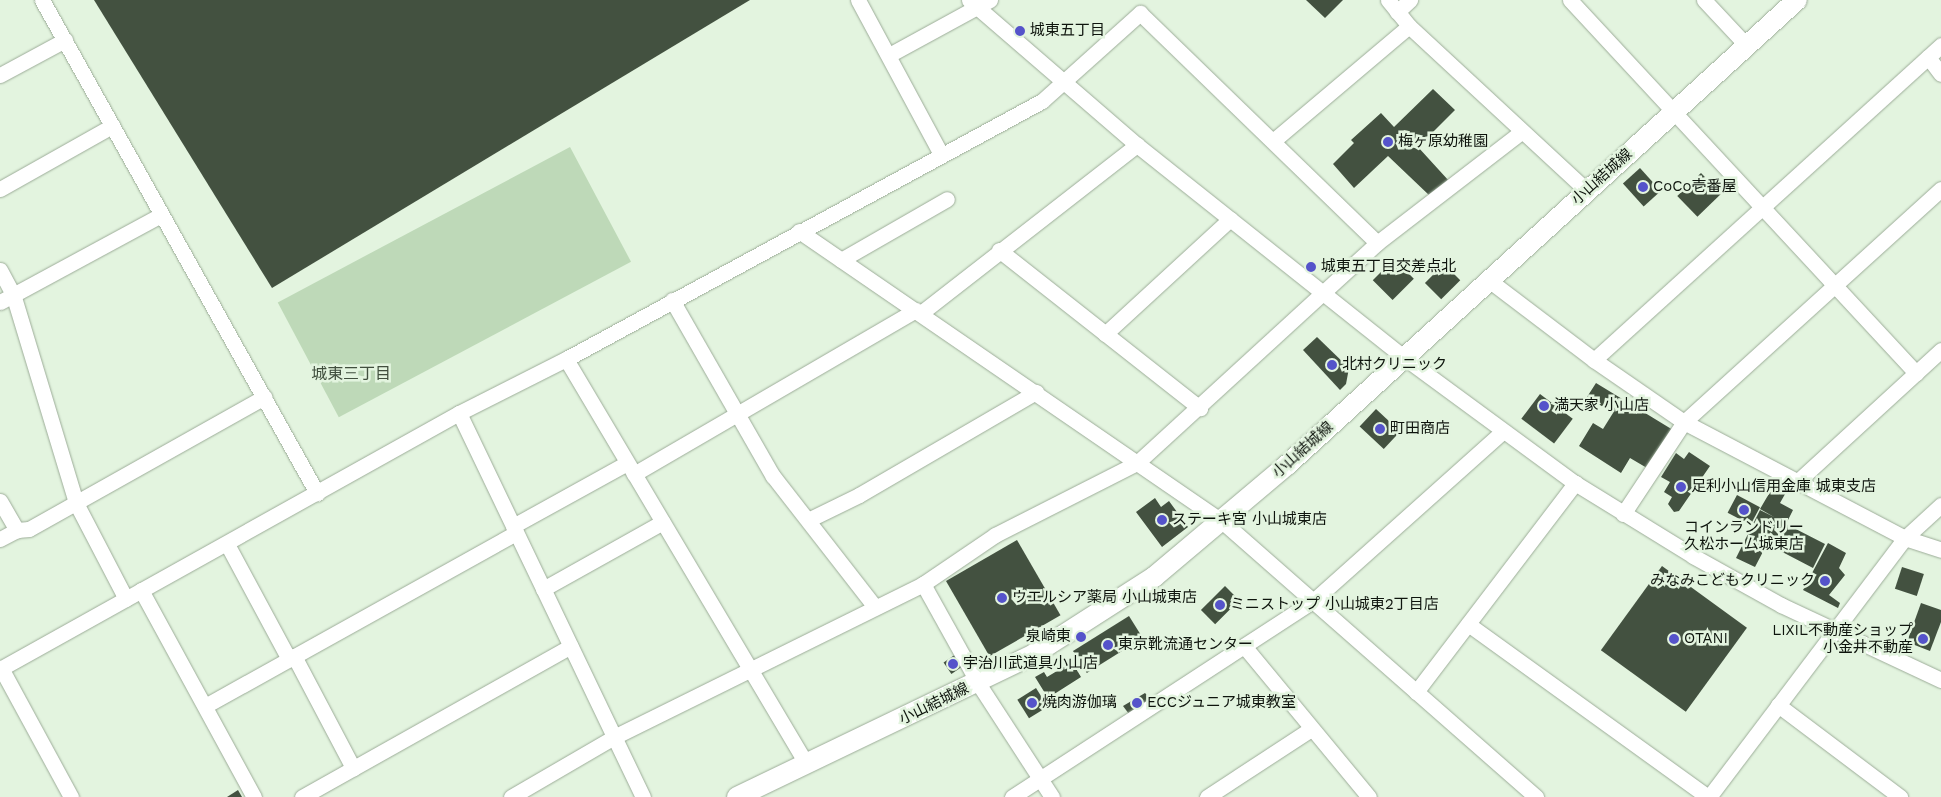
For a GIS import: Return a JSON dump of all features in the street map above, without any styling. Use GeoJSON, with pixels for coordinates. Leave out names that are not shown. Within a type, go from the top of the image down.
{"type":"FeatureCollection","features":[{"type":"Feature","properties":{"kind":"main road","name":"小山結城線"},"geometry":{"type":"LineString","coordinates":[[738,797],[978,683],[1034,654],[1122,600],[1223,522],[1406,358],[1586,190],[1674,113],[1797,0]]}},
{"type":"Feature","properties":{"kind":"street"},"geometry":{"type":"LineString","coordinates":[[42,0],[160,215],[317,493]]}},
{"type":"Feature","properties":{"kind":"street"},"geometry":{"type":"LineString","coordinates":[[858,0],[941,154]]}},
{"type":"Feature","properties":{"kind":"street"},"geometry":{"type":"LineString","coordinates":[[889,55],[972,4],[990,0]]}},
{"type":"Feature","properties":{"kind":"street"},"geometry":{"type":"LineString","coordinates":[[1410,0],[1393,6],[1409,26],[1521,132],[1586,190]]}},
{"type":"Feature","properties":{"kind":"street"},"geometry":{"type":"LineString","coordinates":[[1570,0],[1916,373]]}},
{"type":"Feature","properties":{"kind":"street"},"geometry":{"type":"LineString","coordinates":[[1704,0],[1746,46]]}},
{"type":"Feature","properties":{"kind":"street"},"geometry":{"type":"LineString","coordinates":[[972,4],[1063,84],[1230,219],[1406,358],[1575,483],[1623,514],[1835,632],[1941,680]]}},
{"type":"Feature","properties":{"kind":"street"},"geometry":{"type":"LineString","coordinates":[[71,797],[1,668],[227,544],[459,413],[566,360],[672,300],[1042,101],[1140,13],[1377,242]]}},
{"type":"Feature","properties":{"kind":"street"},"geometry":{"type":"LineString","coordinates":[[1273,141],[1409,26]]}},
{"type":"Feature","properties":{"kind":"street"},"geometry":{"type":"LineString","coordinates":[[0,75],[65,40]]}},
{"type":"Feature","properties":{"kind":"street"},"geometry":{"type":"LineString","coordinates":[[1594,360],[1941,45]]}},
{"type":"Feature","properties":{"kind":"street"},"geometry":{"type":"LineString","coordinates":[[1928,57],[1941,74]]}},
{"type":"Feature","properties":{"kind":"street"},"geometry":{"type":"LineString","coordinates":[[0,189],[112,126]]}},
{"type":"Feature","properties":{"kind":"street"},"geometry":{"type":"LineString","coordinates":[[511,797],[614,737],[923,584],[995,535],[1137,463],[1200,408],[1377,242],[1521,132]]}},
{"type":"Feature","properties":{"kind":"street"},"geometry":{"type":"LineString","coordinates":[[205,706],[515,530],[735,414],[918,312],[1137,145]]}},
{"type":"Feature","properties":{"kind":"street"},"geometry":{"type":"LineString","coordinates":[[1623,514],[1684,422],[1941,189]]}},
{"type":"Feature","properties":{"kind":"street"},"geometry":{"type":"LineString","coordinates":[[842,260],[947,199]]}},
{"type":"Feature","properties":{"kind":"street"},"geometry":{"type":"LineString","coordinates":[[0,302],[160,215]]}},
{"type":"Feature","properties":{"kind":"street"},"geometry":{"type":"LineString","coordinates":[[1105,334],[1230,219]]}},
{"type":"Feature","properties":{"kind":"street"},"geometry":{"type":"LineString","coordinates":[[799,231],[1223,522],[1536,797]]}},
{"type":"Feature","properties":{"kind":"street"},"geometry":{"type":"LineString","coordinates":[[999,250],[1200,408]]}},
{"type":"Feature","properties":{"kind":"street"},"geometry":{"type":"LineString","coordinates":[[0,270],[14,294],[76,503],[126,599]]}},
{"type":"Feature","properties":{"kind":"street"},"geometry":{"type":"LineString","coordinates":[[1490,281],[1594,360],[1684,422],[1905,538],[1941,550]]}},
{"type":"Feature","properties":{"kind":"street"},"geometry":{"type":"LineString","coordinates":[[672,300],[735,414],[773,476],[875,607]]}},
{"type":"Feature","properties":{"kind":"street"},"geometry":{"type":"LineString","coordinates":[[1798,481],[1941,350]]}},
{"type":"Feature","properties":{"kind":"street"},"geometry":{"type":"LineString","coordinates":[[566,360],[806,764]]}},
{"type":"Feature","properties":{"kind":"street"},"geometry":{"type":"LineString","coordinates":[[808,520],[858,495],[892,473],[1036,392]]}},
{"type":"Feature","properties":{"kind":"street"},"geometry":{"type":"LineString","coordinates":[[0,539],[17,530],[29,529],[264,397]]}},
{"type":"Feature","properties":{"kind":"street"},"geometry":{"type":"LineString","coordinates":[[459,413],[643,797]]}},
{"type":"Feature","properties":{"kind":"street"},"geometry":{"type":"LineString","coordinates":[[1012,797],[1313,601],[1503,431]]}},
{"type":"Feature","properties":{"kind":"street"},"geometry":{"type":"LineString","coordinates":[[1416,692],[1575,483]]}},
{"type":"Feature","properties":{"kind":"street"},"geometry":{"type":"LineString","coordinates":[[0,501],[17,530]]}},
{"type":"Feature","properties":{"kind":"street"},"geometry":{"type":"LineString","coordinates":[[1468,624],[1708,797],[1905,538],[1941,505]]}},
{"type":"Feature","properties":{"kind":"street"},"geometry":{"type":"LineString","coordinates":[[544,589],[663,522]]}},
{"type":"Feature","properties":{"kind":"street"},"geometry":{"type":"LineString","coordinates":[[227,544],[353,768]]}},
{"type":"Feature","properties":{"kind":"street"},"geometry":{"type":"LineString","coordinates":[[923,584],[978,683],[1052,797]]}},
{"type":"Feature","properties":{"kind":"street"},"geometry":{"type":"LineString","coordinates":[[142,590],[254,797]]}},
{"type":"Feature","properties":{"kind":"street"},"geometry":{"type":"LineString","coordinates":[[302,797],[571,646]]}},
{"type":"Feature","properties":{"kind":"street"},"geometry":{"type":"LineString","coordinates":[[1244,646],[1368,797]]}},
{"type":"Feature","properties":{"kind":"street"},"geometry":{"type":"LineString","coordinates":[[1778,705],[1900,797]]}},
{"type":"Feature","properties":{"kind":"street"},"geometry":{"type":"LineString","coordinates":[[1207,797],[1311,729]]}},
{"type":"Feature","properties":{"kind":"green space"},"geometry":{"type":"Polygon","coordinates":[[[570,147],[631,262],[339,417],[278,302],[570,147]]]}},
{"type":"Feature","properties":{"kind":"building"},"geometry":{"type":"Polygon","coordinates":[[[94,0],[750,0],[272,288],[94,0]]]}},
{"type":"Feature","properties":{"kind":"building"},"geometry":{"type":"Polygon","coordinates":[[[1306,0],[1343,0],[1325,18],[1306,0]]]}},
{"type":"Feature","properties":{"kind":"building","name":"梅ヶ原幼稚園"},"geometry":{"type":"Polygon","coordinates":[[[1433,89],[1455,110],[1418,147],[1449,181],[1430,196],[1388,156],[1354,188],[1333,164],[1354,143],[1351,140],[1381,113],[1394,127],[1433,89]]]}},
{"type":"Feature","properties":{"kind":"building","name":"CoCo壱番屋"},"geometry":{"type":"Polygon","coordinates":[[[1640,168],[1661,191],[1644,206],[1623,183],[1640,168]]]}},
{"type":"Feature","properties":{"kind":"building"},"geometry":{"type":"Polygon","coordinates":[[[1701,173],[1721,194],[1697,217],[1677,196],[1701,173]]]}},
{"type":"Feature","properties":{"kind":"building"},"geometry":{"type":"Polygon","coordinates":[[[1394,259],[1414,279],[1393,300],[1373,280],[1394,259]]]}},
{"type":"Feature","properties":{"kind":"building"},"geometry":{"type":"Polygon","coordinates":[[[1444,264],[1460,280],[1441,299],[1425,283],[1444,264]]]}},
{"type":"Feature","properties":{"kind":"building","name":"北村クリニック"},"geometry":{"type":"Polygon","coordinates":[[[1317,337],[1349,368],[1346,384],[1340,390],[1303,350],[1317,337]]]}},
{"type":"Feature","properties":{"kind":"building"},"geometry":{"type":"Polygon","coordinates":[[[1596,383],[1673,430],[1647,468],[1630,458],[1621,473],[1579,446],[1593,423],[1603,429],[1613,413],[1587,397],[1596,383]]]}},
{"type":"Feature","properties":{"kind":"building","name":"満天家 小山店"},"geometry":{"type":"Polygon","coordinates":[[[1540,394],[1573,419],[1554,443],[1521,419],[1540,394]]]}},
{"type":"Feature","properties":{"kind":"building","name":"町田商店"},"geometry":{"type":"Polygon","coordinates":[[[1376,409],[1400,432],[1384,449],[1360,427],[1376,409]]]}},
{"type":"Feature","properties":{"kind":"building","name":"足利小山信用金庫 城東支店"},"geometry":{"type":"Polygon","coordinates":[[[1689,452],[1710,466],[1679,511],[1674,512],[1668,504],[1672,497],[1664,492],[1670,482],[1661,477],[1676,453],[1684,459],[1689,452]]]}},
{"type":"Feature","properties":{"kind":"building"},"geometry":{"type":"Polygon","coordinates":[[[1777,480],[1789,487],[1780,503],[1793,510],[1786,524],[1825,544],[1813,568],[1767,544],[1755,567],[1736,558],[1760,510],[1774,517],[1760,509],[1777,480]]]}},
{"type":"Feature","properties":{"kind":"building","name":"コインランドリー 久松ホーム城東店"},"geometry":{"type":"Polygon","coordinates":[[[1737,495],[1760,507],[1751,525],[1728,513],[1737,495]]]}},
{"type":"Feature","properties":{"kind":"building","name":"ステーキ宮 小山城東店"},"geometry":{"type":"Polygon","coordinates":[[[1155,498],[1161,507],[1169,501],[1188,527],[1162,547],[1136,512],[1155,498]]]}},
{"type":"Feature","properties":{"kind":"building","name":"ウエルシア薬局 小山城東店"},"geometry":{"type":"Polygon","coordinates":[[[1017,540],[1060,615],[989,656],[946,581],[1017,540]]]}},
{"type":"Feature","properties":{"kind":"building","name":"みなみこどもクリニック"},"geometry":{"type":"Polygon","coordinates":[[[1828,543],[1846,553],[1839,568],[1845,575],[1829,595],[1840,603],[1838,608],[1803,590],[1828,543]]]}},
{"type":"Feature","properties":{"kind":"building","name":"OTANI"},"geometry":{"type":"Polygon","coordinates":[[[1662,566],[1747,628],[1686,712],[1601,650],[1662,566]]]}},
{"type":"Feature","properties":{"kind":"building"},"geometry":{"type":"Polygon","coordinates":[[[1902,567],[1924,574],[1917,596],[1895,589],[1902,567]]]}},
{"type":"Feature","properties":{"kind":"building","name":"ミニストップ 小山城東2丁目店"},"geometry":{"type":"Polygon","coordinates":[[[1225,586],[1239,600],[1215,624],[1201,610],[1225,586]]]}},
{"type":"Feature","properties":{"kind":"building"},"geometry":{"type":"Polygon","coordinates":[[[1921,603],[1941,610],[1941,622],[1930,651],[1907,642],[1921,603]]]}},
{"type":"Feature","properties":{"kind":"building","name":"東京靴流通センター"},"geometry":{"type":"Polygon","coordinates":[[[1129,616],[1143,638],[1087,673],[1073,651],[1129,616]]]}},
{"type":"Feature","properties":{"kind":"building","name":"宇治川武道具小山店"},"geometry":{"type":"Polygon","coordinates":[[[956,654],[964,666],[951,674],[944,662],[956,654]]]}},
{"type":"Feature","properties":{"kind":"building"},"geometry":{"type":"Polygon","coordinates":[[[1072,662],[1081,677],[1048,698],[1035,677],[1044,672],[1047,677],[1072,662]]]}},
{"type":"Feature","properties":{"kind":"building","name":"焼肉游伽璃"},"geometry":{"type":"Polygon","coordinates":[[[1036,688],[1048,707],[1029,718],[1017,700],[1036,688]]]}},
{"type":"Feature","properties":{"kind":"building","name":"ECCジュニア城東教室"},"geometry":{"type":"Polygon","coordinates":[[[1145,693],[1151,700],[1129,714],[1123,706],[1145,693]]]}},
{"type":"Feature","properties":{"kind":"building"},"geometry":{"type":"Polygon","coordinates":[[[238,790],[242,797],[227,797],[238,790]]]}},
{"type":"Feature","properties":{"kind":"place","name":"城東五丁目"},"geometry":{"type":"Point","coordinates":[1020,31]}},
{"type":"Feature","properties":{"kind":"place","name":"梅ヶ原幼稚園"},"geometry":{"type":"Point","coordinates":[1388,142]}},
{"type":"Feature","properties":{"kind":"place","name":"CoCo壱番屋"},"geometry":{"type":"Point","coordinates":[1643,187]}},
{"type":"Feature","properties":{"kind":"place","name":"城東五丁目交差点北"},"geometry":{"type":"Point","coordinates":[1311,267]}},
{"type":"Feature","properties":{"kind":"place","name":"北村クリニック"},"geometry":{"type":"Point","coordinates":[1332,365]}},
{"type":"Feature","properties":{"kind":"place","name":"満天家 小山店"},"geometry":{"type":"Point","coordinates":[1544,406]}},
{"type":"Feature","properties":{"kind":"place","name":"町田商店"},"geometry":{"type":"Point","coordinates":[1380,429]}},
{"type":"Feature","properties":{"kind":"place","name":"足利小山信用金庫 城東支店"},"geometry":{"type":"Point","coordinates":[1681,487]}},
{"type":"Feature","properties":{"kind":"place","name":"コインランドリー 久松ホーム城東店"},"geometry":{"type":"Point","coordinates":[1744,510]}},
{"type":"Feature","properties":{"kind":"place","name":"ステーキ宮 小山城東店"},"geometry":{"type":"Point","coordinates":[1162,520]}},
{"type":"Feature","properties":{"kind":"place","name":"みなみこどもクリニック"},"geometry":{"type":"Point","coordinates":[1825,581]}},
{"type":"Feature","properties":{"kind":"place","name":"ウエルシア薬局 小山城東店"},"geometry":{"type":"Point","coordinates":[1002,598]}},
{"type":"Feature","properties":{"kind":"place","name":"ミニストップ 小山城東2丁目店"},"geometry":{"type":"Point","coordinates":[1220,605]}},
{"type":"Feature","properties":{"kind":"place","name":"泉崎東"},"geometry":{"type":"Point","coordinates":[1081,637]}},
{"type":"Feature","properties":{"kind":"place","name":"OTANI"},"geometry":{"type":"Point","coordinates":[1674,639]}},
{"type":"Feature","properties":{"kind":"place","name":"LIXIL不動産ショップ 小金井不動産"},"geometry":{"type":"Point","coordinates":[1923,639]}},
{"type":"Feature","properties":{"kind":"place","name":"東京靴流通センター"},"geometry":{"type":"Point","coordinates":[1108,645]}},
{"type":"Feature","properties":{"kind":"place","name":"宇治川武道具小山店"},"geometry":{"type":"Point","coordinates":[953,664]}},
{"type":"Feature","properties":{"kind":"place","name":"焼肉游伽璃"},"geometry":{"type":"Point","coordinates":[1032,703]}},
{"type":"Feature","properties":{"kind":"place","name":"ECCジュニア城東教室"},"geometry":{"type":"Point","coordinates":[1137,703]}},
{"type":"Feature","properties":{"kind":"district","name":"城東三丁目"},"geometry":{"type":"Point","coordinates":[351,374]}}]}
